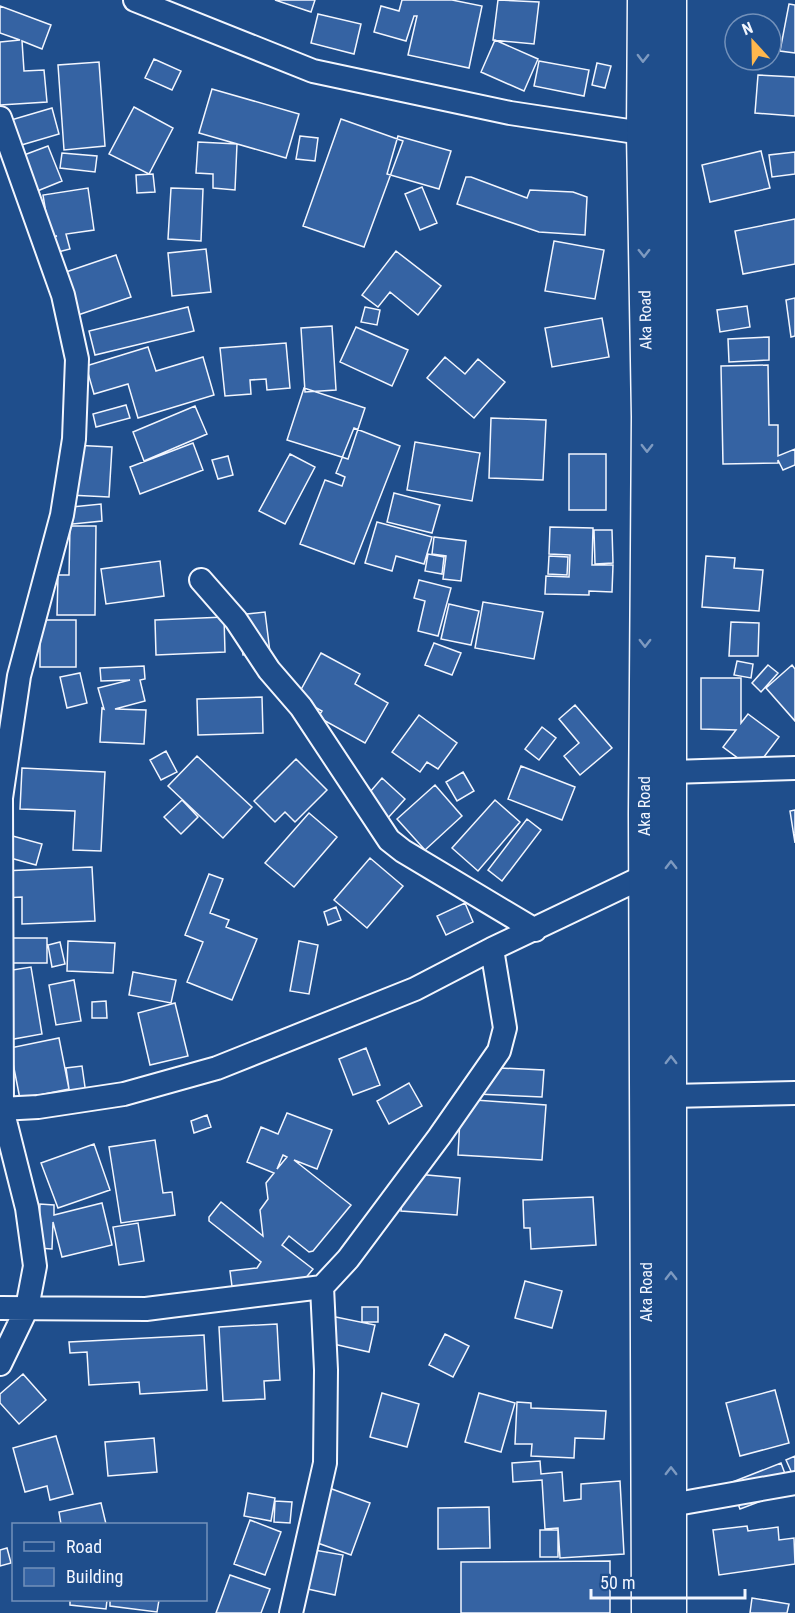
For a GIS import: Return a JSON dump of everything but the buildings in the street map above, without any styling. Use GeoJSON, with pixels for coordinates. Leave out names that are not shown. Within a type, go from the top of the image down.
{"type":"FeatureCollection","features":[{"type":"Feature","properties":{"kind":"main road","name":"Aka Road"},"geometry":{"type":"LineString","coordinates":[[648,2],[656,134],[672,772],[671,1613]]}},
{"type":"Feature","properties":{"kind":"main road","name":"Aka Road"},"geometry":{"type":"LineString","coordinates":[[647,1613],[645,876],[647,417],[656,134]]}},
{"type":"Feature","properties":{"kind":"street"},"geometry":{"type":"LineString","coordinates":[[135,0],[313,71],[510,112],[656,134]]}},
{"type":"Feature","properties":{"kind":"street"},"geometry":{"type":"LineString","coordinates":[[0,118],[63,295],[77,359],[74,439],[62,515],[19,676],[1,798],[1,1109],[27,1208],[34,1266],[27,1308],[0,1365]]}},
{"type":"Feature","properties":{"kind":"street"},"geometry":{"type":"LineString","coordinates":[[201,580],[236,620],[269,670],[301,707],[388,840],[535,930]]}},
{"type":"Feature","properties":{"kind":"street"},"geometry":{"type":"LineString","coordinates":[[672,772],[795,768]]}},
{"type":"Feature","properties":{"kind":"street"},"geometry":{"type":"LineString","coordinates":[[1,1109],[39,1107],[124,1094],[217,1068],[415,988],[645,876]]}},
{"type":"Feature","properties":{"kind":"street"},"geometry":{"type":"LineString","coordinates":[[0,1308],[146,1309],[322,1287],[348,1259],[369,1231],[499,1051],[505,1028],[492,949]]}},
{"type":"Feature","properties":{"kind":"street"},"geometry":{"type":"LineString","coordinates":[[672,1096],[795,1093]]}},
{"type":"Feature","properties":{"kind":"street"},"geometry":{"type":"LineString","coordinates":[[291,1613],[325,1463],[326,1370],[322,1287]]}},
{"type":"Feature","properties":{"kind":"street"},"geometry":{"type":"LineString","coordinates":[[671,1505],[795,1483]]}}]}
